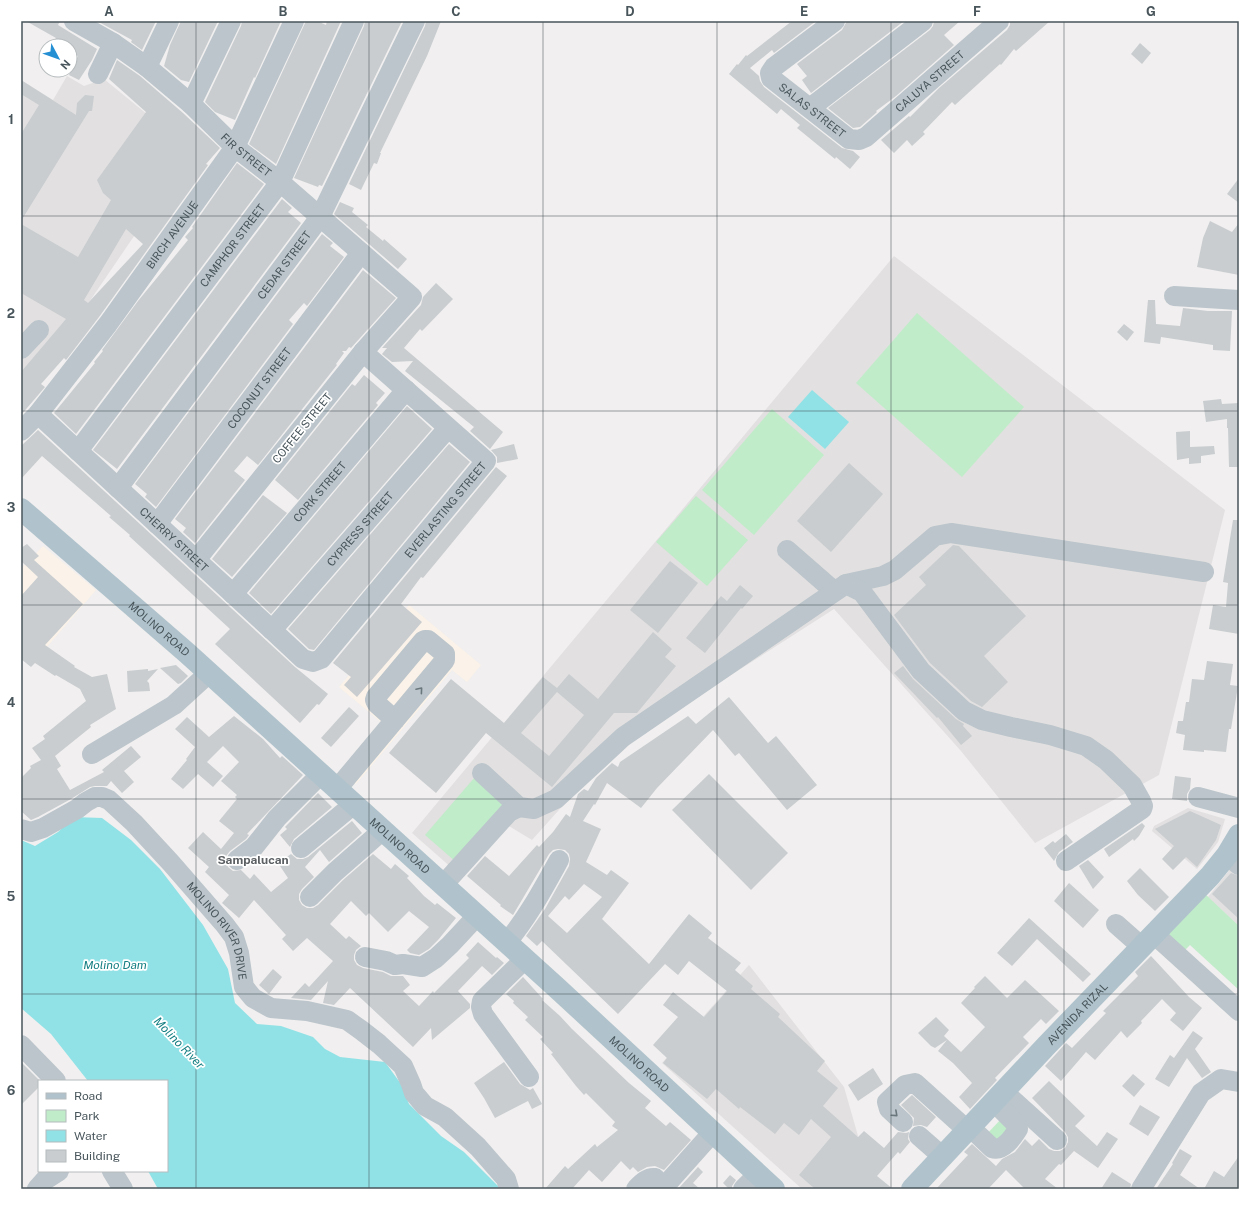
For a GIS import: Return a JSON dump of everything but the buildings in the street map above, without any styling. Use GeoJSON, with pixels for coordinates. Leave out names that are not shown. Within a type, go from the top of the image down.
{"type":"FeatureCollection","features":[{"type":"Feature","properties":{"kind":"main road","name":"MOLINO ROAD"},"geometry":{"type":"LineString","coordinates":[[21,509],[209,673],[525,959],[712,1132],[751,1182],[774,1189]]}},
{"type":"Feature","properties":{"kind":"main road","name":"AVENIDA RIZAL"},"geometry":{"type":"LineString","coordinates":[[912,1189],[1210,876],[1233,860],[1239,836]]}},
{"type":"Feature","properties":{"kind":"street"},"geometry":{"type":"LineString","coordinates":[[147,67],[169,21]]}},
{"type":"Feature","properties":{"kind":"street"},"geometry":{"type":"LineString","coordinates":[[191,104],[230,21]]}},
{"type":"Feature","properties":{"kind":"street","name":"BIRCH AVENUE"},"geometry":{"type":"LineString","coordinates":[[21,431],[38,414],[108,324],[235,147],[294,21]]}},
{"type":"Feature","properties":{"kind":"street","name":"CAMPHOR STREET"},"geometry":{"type":"LineString","coordinates":[[78,451],[280,182],[354,21]]}},
{"type":"Feature","properties":{"kind":"street","name":"CEDAR STREET"},"geometry":{"type":"LineString","coordinates":[[118,488],[320,217],[415,21]]}},
{"type":"Feature","properties":{"kind":"street","name":"SALAS STREET"},"geometry":{"type":"LineString","coordinates":[[835,21],[774,67],[770,73],[773,80],[849,139],[859,140]]}},
{"type":"Feature","properties":{"kind":"street"},"geometry":{"type":"LineString","coordinates":[[810,108],[923,21]]}},
{"type":"Feature","properties":{"kind":"street","name":"CALUYA STREET"},"geometry":{"type":"LineString","coordinates":[[859,140],[866,137],[999,21]]}},
{"type":"Feature","properties":{"kind":"street","name":"FIR STREET"},"geometry":{"type":"LineString","coordinates":[[77,22],[113,43],[147,67],[191,104],[235,147],[280,182],[412,297]]}},
{"type":"Feature","properties":{"kind":"street"},"geometry":{"type":"LineString","coordinates":[[98,74],[113,43]]}},
{"type":"Feature","properties":{"kind":"street","name":"COCONUT STREET"},"geometry":{"type":"LineString","coordinates":[[157,524],[361,253]]}},
{"type":"Feature","properties":{"kind":"street"},"geometry":{"type":"LineString","coordinates":[[1174,296],[1239,300]]}},
{"type":"Feature","properties":{"kind":"street","name":"COFFEE STREET"},"geometry":{"type":"LineString","coordinates":[[196,560],[363,352],[412,297]]}},
{"type":"Feature","properties":{"kind":"street"},"geometry":{"type":"LineString","coordinates":[[21,349],[39,330]]}},
{"type":"Feature","properties":{"kind":"street","name":"EVERLASTING STREET"},"geometry":{"type":"LineString","coordinates":[[313,662],[321,659],[486,461],[363,352]]}},
{"type":"Feature","properties":{"kind":"street","name":"CORK STREET"},"geometry":{"type":"LineString","coordinates":[[233,594],[406,390]]}},
{"type":"Feature","properties":{"kind":"street","name":"CHERRY STREET"},"geometry":{"type":"LineString","coordinates":[[38,414],[304,659],[313,662]]}},
{"type":"Feature","properties":{"kind":"street","name":"CYPRESS STREET"},"geometry":{"type":"LineString","coordinates":[[272,630],[448,428]]}},
{"type":"Feature","properties":{"kind":"street"},"geometry":{"type":"LineString","coordinates":[[443,885],[509,812],[519,808],[534,809],[556,799],[623,736],[840,588],[883,576],[896,570],[935,536],[951,533],[1204,572]]}},
{"type":"Feature","properties":{"kind":"street"},"geometry":{"type":"LineString","coordinates":[[787,550],[840,588],[862,592],[921,671],[964,711],[982,720],[1050,735],[1086,746],[1106,760],[1132,785],[1141,801],[1143,806],[1142,809],[1066,861]]}},
{"type":"Feature","properties":{"kind":"street"},"geometry":{"type":"LineString","coordinates":[[92,754],[174,705],[209,673]]}},
{"type":"Feature","properties":{"kind":"street"},"geometry":{"type":"LineString","coordinates":[[337,789],[395,720]]}},
{"type":"Feature","properties":{"kind":"street"},"geometry":{"type":"LineString","coordinates":[[482,773],[519,808]]}},
{"type":"Feature","properties":{"kind":"street"},"geometry":{"type":"LineString","coordinates":[[237,860],[254,848],[277,818],[321,774]]}},
{"type":"Feature","properties":{"kind":"street","name":"MOLINO RIVER DRIVE"},"geometry":{"type":"LineString","coordinates":[[21,829],[31,832],[43,828],[95,797],[102,797],[109,800],[134,823],[171,863],[234,937],[239,953],[244,987],[253,998],[271,1008],[307,1011],[347,1020],[361,1030],[379,1044],[402,1066],[410,1080],[414,1093],[425,1106],[445,1117],[478,1147],[506,1179],[509,1189]]}},
{"type":"Feature","properties":{"kind":"street"},"geometry":{"type":"LineString","coordinates":[[1198,797],[1239,808]]}},
{"type":"Feature","properties":{"kind":"street"},"geometry":{"type":"LineString","coordinates":[[301,848],[354,804]]}},
{"type":"Feature","properties":{"kind":"street"},"geometry":{"type":"LineString","coordinates":[[310,897],[335,872],[383,830]]}},
{"type":"Feature","properties":{"kind":"street"},"geometry":{"type":"LineString","coordinates":[[506,942],[521,925],[559,860]]}},
{"type":"Feature","properties":{"kind":"street"},"geometry":{"type":"LineString","coordinates":[[365,957],[386,961],[395,965],[426,965],[450,945],[477,916]]}},
{"type":"Feature","properties":{"kind":"street"},"geometry":{"type":"LineString","coordinates":[[1116,924],[1148,940],[1239,1011]]}},
{"type":"Feature","properties":{"kind":"street"},"geometry":{"type":"LineString","coordinates":[[525,959],[482,1001],[481,1007],[483,1014],[529,1077]]}},
{"type":"Feature","properties":{"kind":"street"},"geometry":{"type":"LineString","coordinates":[[21,1045],[55,1080]]}},
{"type":"Feature","properties":{"kind":"street"},"geometry":{"type":"LineString","coordinates":[[1141,1189],[1201,1093],[1230,1080]]}},
{"type":"Feature","properties":{"kind":"street"},"geometry":{"type":"LineString","coordinates":[[903,1122],[889,1109],[887,1102],[905,1086],[915,1083],[992,1148],[997,1150],[1001,1148],[1018,1129],[999,1097]]}},
{"type":"Feature","properties":{"kind":"street"},"geometry":{"type":"LineString","coordinates":[[999,1097],[1057,1140]]}},
{"type":"Feature","properties":{"kind":"street"},"geometry":{"type":"LineString","coordinates":[[636,1189],[652,1178],[655,1178],[664,1188],[712,1132]]}},
{"type":"Feature","properties":{"kind":"street"},"geometry":{"type":"LineString","coordinates":[[919,1136],[943,1157]]}},
{"type":"Feature","properties":{"kind":"street"},"geometry":{"type":"LineString","coordinates":[[37,1189],[45,1180],[57,1172]]}},
{"type":"Feature","properties":{"kind":"street"},"geometry":{"type":"LineString","coordinates":[[113,1172],[123,1189]]}},
{"type":"Feature","properties":{"kind":"shaded area"},"geometry":{"type":"Polygon","coordinates":[[[66,78],[70,78],[84,86],[104,79],[192,151],[85,308],[21,384],[21,80],[53,100],[66,78]]]}},
{"type":"Feature","properties":{"kind":"shaded area"},"geometry":{"type":"Polygon","coordinates":[[[894,256],[1225,510],[1159,775],[1035,843],[961,751],[834,609],[611,752],[532,840],[507,825],[461,876],[412,833],[894,256]]]}},
{"type":"Feature","properties":{"kind":"shaded area"},"geometry":{"type":"Polygon","coordinates":[[[43,546],[96,590],[46,648],[21,629],[21,569],[43,546]]]}},
{"type":"Feature","properties":{"kind":"shaded area"},"geometry":{"type":"Polygon","coordinates":[[[409,605],[481,665],[467,682],[452,670],[356,784],[340,771],[381,722],[339,687],[409,605]]]}},
{"type":"Feature","properties":{"kind":"shaded area"},"geometry":{"type":"Polygon","coordinates":[[[1188,808],[1225,819],[1218,842],[1197,869],[1152,831],[1154,826],[1188,808]]]}},
{"type":"Feature","properties":{"kind":"shaded area"},"geometry":{"type":"Polygon","coordinates":[[[1239,858],[1239,926],[1208,897],[1239,858]]]}},
{"type":"Feature","properties":{"kind":"shaded area"},"geometry":{"type":"Polygon","coordinates":[[[749,965],[844,1087],[858,1136],[810,1189],[802,1189],[662,1063],[749,965]]]}},
{"type":"Feature","properties":{"kind":"green space"},"geometry":{"type":"Polygon","coordinates":[[[917,313],[1024,407],[962,477],[856,383],[917,313]]]}},
{"type":"Feature","properties":{"kind":"green space"},"geometry":{"type":"Polygon","coordinates":[[[772,409],[824,455],[754,535],[702,490],[772,409]]]}},
{"type":"Feature","properties":{"kind":"green space"},"geometry":{"type":"Polygon","coordinates":[[[696,496],[748,540],[707,586],[656,542],[696,496]]]}},
{"type":"Feature","properties":{"kind":"green space"},"geometry":{"type":"Polygon","coordinates":[[[475,777],[506,804],[456,862],[425,835],[475,777]]]}},
{"type":"Feature","properties":{"kind":"green space"},"geometry":{"type":"Polygon","coordinates":[[[1203,892],[1239,926],[1239,990],[1190,945],[1179,956],[1159,938],[1203,892]]]}},
{"type":"Feature","properties":{"kind":"green space"},"geometry":{"type":"Polygon","coordinates":[[[1002,1118],[1012,1128],[1003,1144],[986,1135],[1002,1118]]]}},
{"type":"Feature","properties":{"kind":"water"},"geometry":{"type":"Polygon","coordinates":[[[812,390],[849,422],[825,449],[788,417],[812,390]]]}},
{"type":"Feature","properties":{"kind":"water","name":"Molino Dam"},"geometry":{"type":"Polygon","coordinates":[[[74,817],[102,818],[131,840],[160,869],[203,925],[228,969],[235,1003],[257,1024],[281,1026],[313,1037],[325,1049],[340,1057],[385,1062],[401,1084],[409,1104],[441,1136],[464,1152],[498,1186],[498,1189],[158,1189],[149,1172],[168,1172],[168,1080],[87,1080],[51,1034],[21,1008],[21,840],[35,846],[58,832],[74,817]]]}},
{"type":"Feature","properties":{"kind":"district","name":"Sampalucan"},"geometry":{"type":"Point","coordinates":[253,860]}},
{"type":"Feature","properties":{"kind":"water label","name":"Molino River"},"geometry":{"type":"Point","coordinates":[179,1043]}}]}
